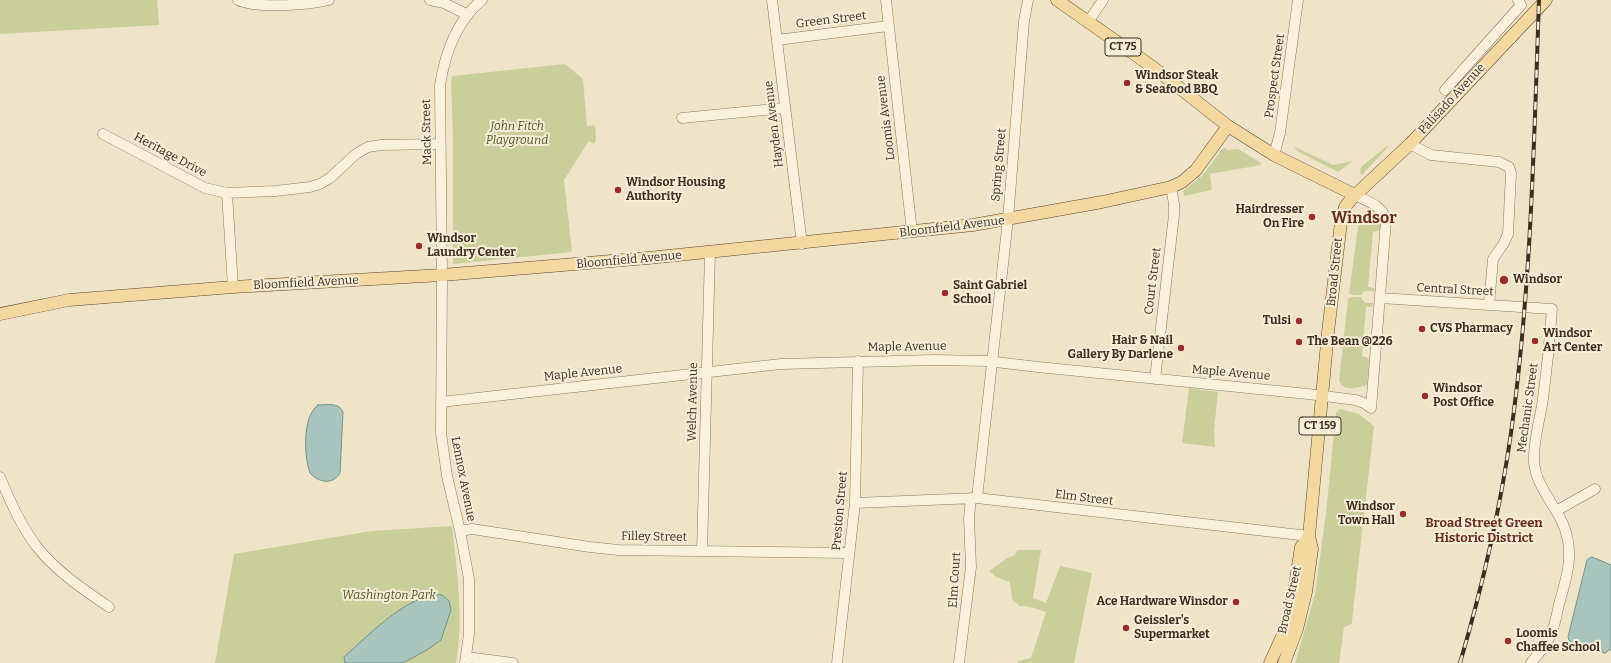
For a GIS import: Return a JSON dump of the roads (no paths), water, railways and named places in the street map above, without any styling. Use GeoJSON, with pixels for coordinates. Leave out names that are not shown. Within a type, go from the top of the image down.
{"type":"FeatureCollection","features":[{"type":"Feature","properties":{"kind":"main road","name":"CT 75"},"geometry":{"type":"LineString","coordinates":[[1057,0],[1154,68],[1228,126],[1274,155],[1355,195]]}},
{"type":"Feature","properties":{"kind":"main road","name":"Palisado Avenue"},"geometry":{"type":"LineString","coordinates":[[1355,195],[1410,144],[1546,0]]}},
{"type":"Feature","properties":{"kind":"main road","name":"Bloomfield Avenue"},"geometry":{"type":"LineString","coordinates":[[0,314],[68,300],[233,287],[442,275],[710,253],[962,227],[1008,220],[1171,187],[1182,182],[1196,170],[1228,126]]}},
{"type":"Feature","properties":{"kind":"main road","name":"Broad Street"},"geometry":{"type":"LineString","coordinates":[[1276,662],[1292,629],[1293,599],[1301,547],[1309,536],[1341,218],[1347,204],[1355,195]]}},
{"type":"Feature","properties":{"kind":"street"},"geometry":{"type":"LineString","coordinates":[[238,0],[252,4],[322,1]]}},
{"type":"Feature","properties":{"kind":"street"},"geometry":{"type":"LineString","coordinates":[[430,0],[444,3],[468,15]]}},
{"type":"Feature","properties":{"kind":"street","name":"Mack Street"},"geometry":{"type":"LineString","coordinates":[[442,275],[440,85],[443,66],[450,46],[468,15],[482,0]]}},
{"type":"Feature","properties":{"kind":"street","name":"Hayden Avenue"},"geometry":{"type":"LineString","coordinates":[[772,0],[802,244]]}},
{"type":"Feature","properties":{"kind":"street","name":"Loomis Avenue"},"geometry":{"type":"LineString","coordinates":[[886,0],[912,232]]}},
{"type":"Feature","properties":{"kind":"street","name":"Spring Street"},"geometry":{"type":"LineString","coordinates":[[974,498],[993,361],[1008,220],[1024,21],[1028,0]]}},
{"type":"Feature","properties":{"kind":"street"},"geometry":{"type":"LineString","coordinates":[[1088,22],[1103,0]]}},
{"type":"Feature","properties":{"kind":"street","name":"Prospect Street"},"geometry":{"type":"LineString","coordinates":[[1274,155],[1280,133],[1298,0]]}},
{"type":"Feature","properties":{"kind":"street"},"geometry":{"type":"LineString","coordinates":[[1444,90],[1520,3]]}},
{"type":"Feature","properties":{"kind":"street","name":"Green Street"},"geometry":{"type":"LineString","coordinates":[[777,40],[888,26]]}},
{"type":"Feature","properties":{"kind":"street"},"geometry":{"type":"LineString","coordinates":[[682,118],[785,108]]}},
{"type":"Feature","properties":{"kind":"street","name":"Heritage Drive"},"geometry":{"type":"LineString","coordinates":[[103,134],[205,188],[227,193],[275,191],[310,187],[320,184],[330,178],[356,154],[368,147],[381,145],[440,144]]}},
{"type":"Feature","properties":{"kind":"street"},"geometry":{"type":"LineString","coordinates":[[1410,144],[1431,155],[1499,162],[1509,167],[1511,173],[1508,234],[1493,259],[1489,305]]}},
{"type":"Feature","properties":{"kind":"street","name":"Court Street"},"geometry":{"type":"LineString","coordinates":[[1155,379],[1174,215],[1171,187]]}},
{"type":"Feature","properties":{"kind":"street"},"geometry":{"type":"LineString","coordinates":[[227,193],[233,287]]}},
{"type":"Feature","properties":{"kind":"street"},"geometry":{"type":"LineString","coordinates":[[1355,195],[1377,207],[1383,212],[1386,218],[1380,298]]}},
{"type":"Feature","properties":{"kind":"street","name":"Welch Avenue"},"geometry":{"type":"LineString","coordinates":[[702,551],[710,253]]}},
{"type":"Feature","properties":{"kind":"street","name":"Lennox Avenue"},"geometry":{"type":"LineString","coordinates":[[442,275],[441,402],[443,455],[466,560],[470,594],[466,660]]}},
{"type":"Feature","properties":{"kind":"street","name":"Central Street"},"geometry":{"type":"LineString","coordinates":[[1380,298],[1552,309]]}},
{"type":"Feature","properties":{"kind":"street","name":"Maple Avenue"},"geometry":{"type":"LineString","coordinates":[[441,402],[781,364],[948,360],[993,361],[1359,400],[1371,408],[1380,298]]}},
{"type":"Feature","properties":{"kind":"street","name":"Mechanic Street"},"geometry":{"type":"LineString","coordinates":[[1531,663],[1540,653],[1550,635],[1570,562],[1569,542],[1566,532],[1539,481],[1534,460],[1547,367],[1552,309]]}},
{"type":"Feature","properties":{"kind":"street","name":"Preston Street"},"geometry":{"type":"LineString","coordinates":[[837,663],[855,503],[858,361]]}},
{"type":"Feature","properties":{"kind":"street"},"geometry":{"type":"LineString","coordinates":[[0,477],[23,525],[38,547],[60,571],[110,607]]}},
{"type":"Feature","properties":{"kind":"street"},"geometry":{"type":"LineString","coordinates":[[1556,511],[1595,489]]}},
{"type":"Feature","properties":{"kind":"street","name":"Elm Street"},"geometry":{"type":"LineString","coordinates":[[855,503],[974,498],[1309,536]]}},
{"type":"Feature","properties":{"kind":"street","name":"Elm Court"},"geometry":{"type":"LineString","coordinates":[[959,663],[971,568],[969,518],[974,498]]}},
{"type":"Feature","properties":{"kind":"street","name":"Filley Street"},"geometry":{"type":"LineString","coordinates":[[460,531],[472,529],[618,550],[849,553]]}},
{"type":"Feature","properties":{"kind":"street"},"geometry":{"type":"LineString","coordinates":[[466,660],[513,663]]}},
{"type":"Feature","properties":{"kind":"water"},"geometry":{"type":"Polygon","coordinates":[[[318,405],[336,405],[343,412],[340,473],[337,477],[330,481],[322,481],[310,473],[306,457],[306,437],[309,418],[313,410],[318,405]]]}},
{"type":"Feature","properties":{"kind":"water"},"geometry":{"type":"Polygon","coordinates":[[[1592,557],[1611,565],[1611,650],[1608,650],[1606,653],[1603,653],[1602,650],[1572,643],[1568,637],[1587,560],[1592,557]]]}},
{"type":"Feature","properties":{"kind":"water"},"geometry":{"type":"Polygon","coordinates":[[[433,594],[442,595],[449,601],[451,610],[441,640],[427,650],[403,663],[345,663],[344,657],[386,620],[408,605],[433,594]]]}},
{"type":"Feature","properties":{"kind":"railway"},"geometry":{"type":"LineString","coordinates":[[1460,663],[1476,606],[1496,520],[1507,462],[1518,379],[1531,217],[1539,0]]}},
{"type":"Feature","properties":{"kind":"place","name":"Windsor Steak & Seafood BBQ"},"geometry":{"type":"Point","coordinates":[1127,83]}},
{"type":"Feature","properties":{"kind":"place","name":"Windsor Housing Authority"},"geometry":{"type":"Point","coordinates":[618,190]}},
{"type":"Feature","properties":{"kind":"place","name":"Hairdresser On Fire"},"geometry":{"type":"Point","coordinates":[1312,217]}},
{"type":"Feature","properties":{"kind":"place","name":"Windsor Laundry Center"},"geometry":{"type":"Point","coordinates":[419,246]}},
{"type":"Feature","properties":{"kind":"place","name":"Windsor"},"geometry":{"type":"Point","coordinates":[1504,280]}},
{"type":"Feature","properties":{"kind":"place","name":"Saint Gabriel School"},"geometry":{"type":"Point","coordinates":[945,293]}},
{"type":"Feature","properties":{"kind":"place","name":"Tulsi"},"geometry":{"type":"Point","coordinates":[1299,321]}},
{"type":"Feature","properties":{"kind":"place","name":"CVS Pharmacy"},"geometry":{"type":"Point","coordinates":[1422,329]}},
{"type":"Feature","properties":{"kind":"place","name":"Windsor Art Center"},"geometry":{"type":"Point","coordinates":[1535,341]}},
{"type":"Feature","properties":{"kind":"place","name":"The Bean @226"},"geometry":{"type":"Point","coordinates":[1299,342]}},
{"type":"Feature","properties":{"kind":"place","name":"Hair & Nail Gallery By Darlene"},"geometry":{"type":"Point","coordinates":[1181,348]}},
{"type":"Feature","properties":{"kind":"place","name":"Windsor Post Office"},"geometry":{"type":"Point","coordinates":[1425,396]}},
{"type":"Feature","properties":{"kind":"place","name":"Windsor Town Hall"},"geometry":{"type":"Point","coordinates":[1403,514]}},
{"type":"Feature","properties":{"kind":"place","name":"Ace Hardware Winsdor"},"geometry":{"type":"Point","coordinates":[1236,602]}},
{"type":"Feature","properties":{"kind":"place","name":"Geissler's Supermarket"},"geometry":{"type":"Point","coordinates":[1126,628]}},
{"type":"Feature","properties":{"kind":"place","name":"Loomis Chaffee School"},"geometry":{"type":"Point","coordinates":[1508,641]}},
{"type":"Feature","properties":{"kind":"district","name":"Windsor"},"geometry":{"type":"Point","coordinates":[1364,219]}},
{"type":"Feature","properties":{"kind":"district","name":"Broad Street Green Historic District"},"geometry":{"type":"Point","coordinates":[1484,530]}},
{"type":"Feature","properties":{"kind":"park label","name":"John Fitch Playground"},"geometry":{"type":"Point","coordinates":[517,134]}},
{"type":"Feature","properties":{"kind":"park label","name":"Washington Park"},"geometry":{"type":"Point","coordinates":[389,596]}}]}
